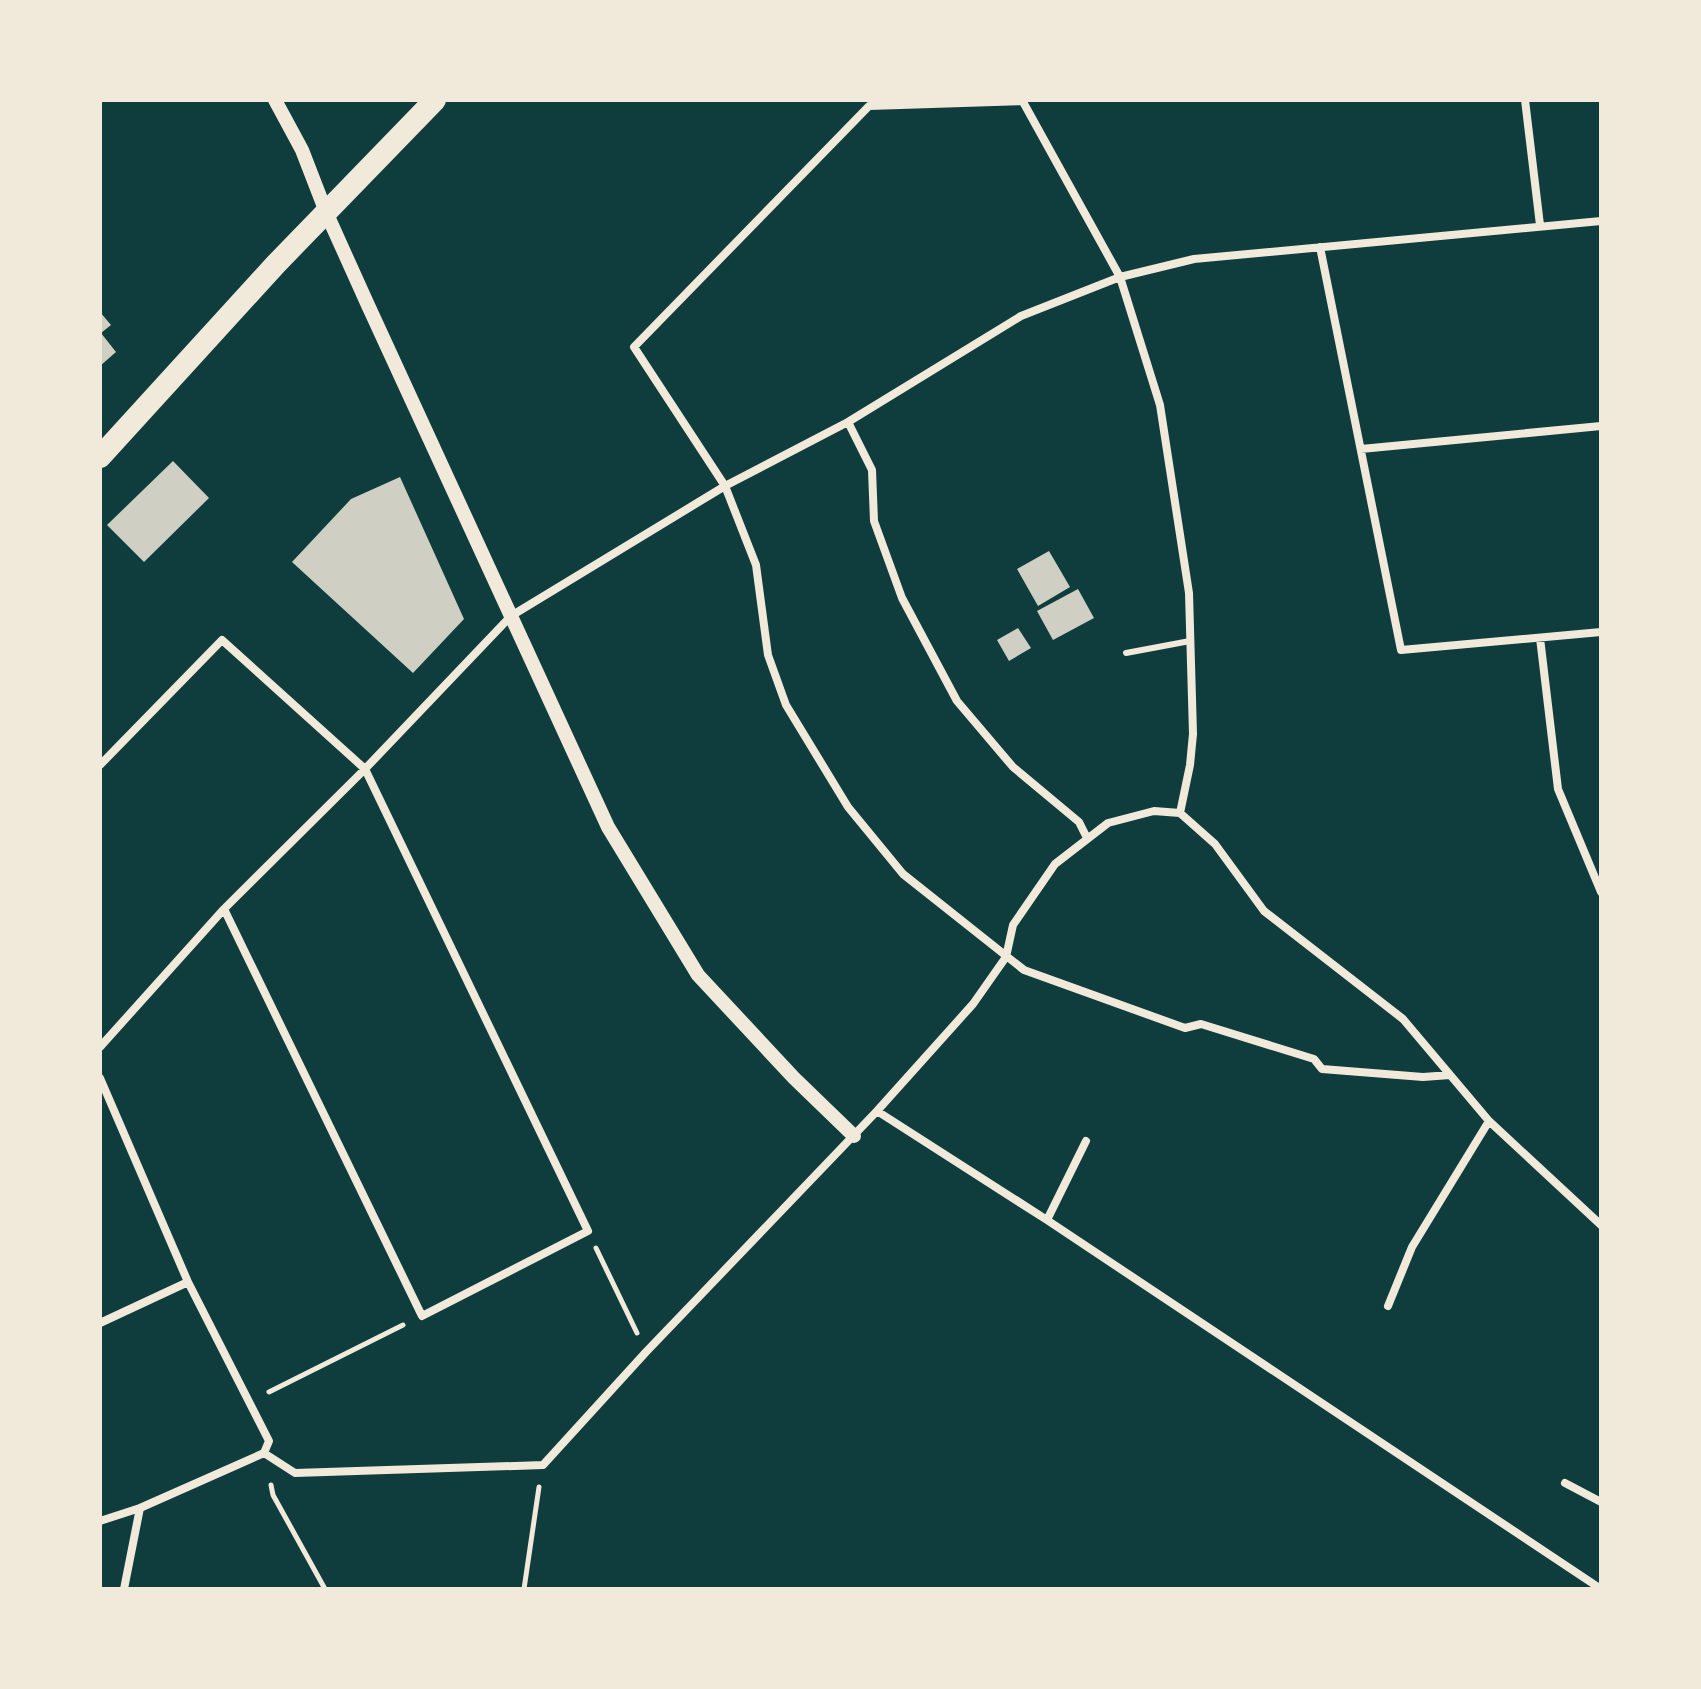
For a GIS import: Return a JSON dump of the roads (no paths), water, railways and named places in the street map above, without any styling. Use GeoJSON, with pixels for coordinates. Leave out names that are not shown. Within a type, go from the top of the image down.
{"type":"FeatureCollection","features":[{"type":"Feature","properties":{"kind":"highway"},"geometry":{"type":"LineString","coordinates":[[100,457],[326,212],[435,100]]}},
{"type":"Feature","properties":{"kind":"street"},"geometry":{"type":"LineString","coordinates":[[275,100],[302,150],[326,212],[608,827],[698,975],[794,1078],[854,1136]]}},
{"type":"Feature","properties":{"kind":"street"},"geometry":{"type":"LineString","coordinates":[[1180,813],[1193,734],[1189,593],[1160,405],[1120,277],[1022,100],[866,103],[634,347],[725,486],[756,565],[768,655],[786,705],[848,807],[903,874],[1024,970],[1185,1028],[1201,1024],[1314,1059],[1322,1069],[1423,1077],[1450,1075]]}},
{"type":"Feature","properties":{"kind":"street"},"geometry":{"type":"LineString","coordinates":[[1525,100],[1540,225]]}},
{"type":"Feature","properties":{"kind":"street"},"geometry":{"type":"LineString","coordinates":[[100,1047],[224,909],[365,769],[511,616],[725,486],[848,422],[1021,316],[1120,277],[1194,259],[1601,221]]}},
{"type":"Feature","properties":{"kind":"street"},"geometry":{"type":"LineString","coordinates":[[1320,247],[1401,650],[1601,632]]}},
{"type":"Feature","properties":{"kind":"street"},"geometry":{"type":"LineString","coordinates":[[848,422],[872,470],[874,521],[902,598],[957,701],[1013,767],[1079,822],[1087,838]]}},
{"type":"Feature","properties":{"kind":"street"},"geometry":{"type":"LineString","coordinates":[[1361,449],[1601,426]]}},
{"type":"Feature","properties":{"kind":"street"},"geometry":{"type":"LineString","coordinates":[[1540,638],[1558,789],[1597,872],[1601,892]]}},
{"type":"Feature","properties":{"kind":"street"},"geometry":{"type":"LineString","coordinates":[[100,765],[222,640],[365,769],[588,1231],[422,1316],[224,909]]}},
{"type":"Feature","properties":{"kind":"street"},"geometry":{"type":"LineString","coordinates":[[264,1453],[295,1473],[543,1465],[646,1352],[854,1136],[973,1004],[1006,957],[1013,925],[1055,864],[1108,823],[1154,811],[1180,813],[1215,844],[1264,911],[1403,1019],[1489,1121],[1601,1225]]}},
{"type":"Feature","properties":{"kind":"street"},"geometry":{"type":"LineString","coordinates":[[100,1078],[188,1282],[269,1441],[264,1453],[140,1508],[100,1521]]}},
{"type":"Feature","properties":{"kind":"street"},"geometry":{"type":"LineString","coordinates":[[877,1111],[1047,1220],[1601,1589]]}},
{"type":"Feature","properties":{"kind":"street"},"geometry":{"type":"LineString","coordinates":[[1388,1306],[1412,1247],[1489,1121]]}},
{"type":"Feature","properties":{"kind":"street"},"geometry":{"type":"LineString","coordinates":[[1047,1220],[1086,1141]]}},
{"type":"Feature","properties":{"kind":"street"},"geometry":{"type":"LineString","coordinates":[[100,1323],[188,1282]]}},
{"type":"Feature","properties":{"kind":"street"},"geometry":{"type":"LineString","coordinates":[[1565,1483],[1601,1502]]}},
{"type":"Feature","properties":{"kind":"street"},"geometry":{"type":"LineString","coordinates":[[124,1589],[140,1508]]}},
{"type":"Feature","properties":{"kind":"lane"},"geometry":{"type":"LineString","coordinates":[[1126,653],[1190,641]]}}]}
